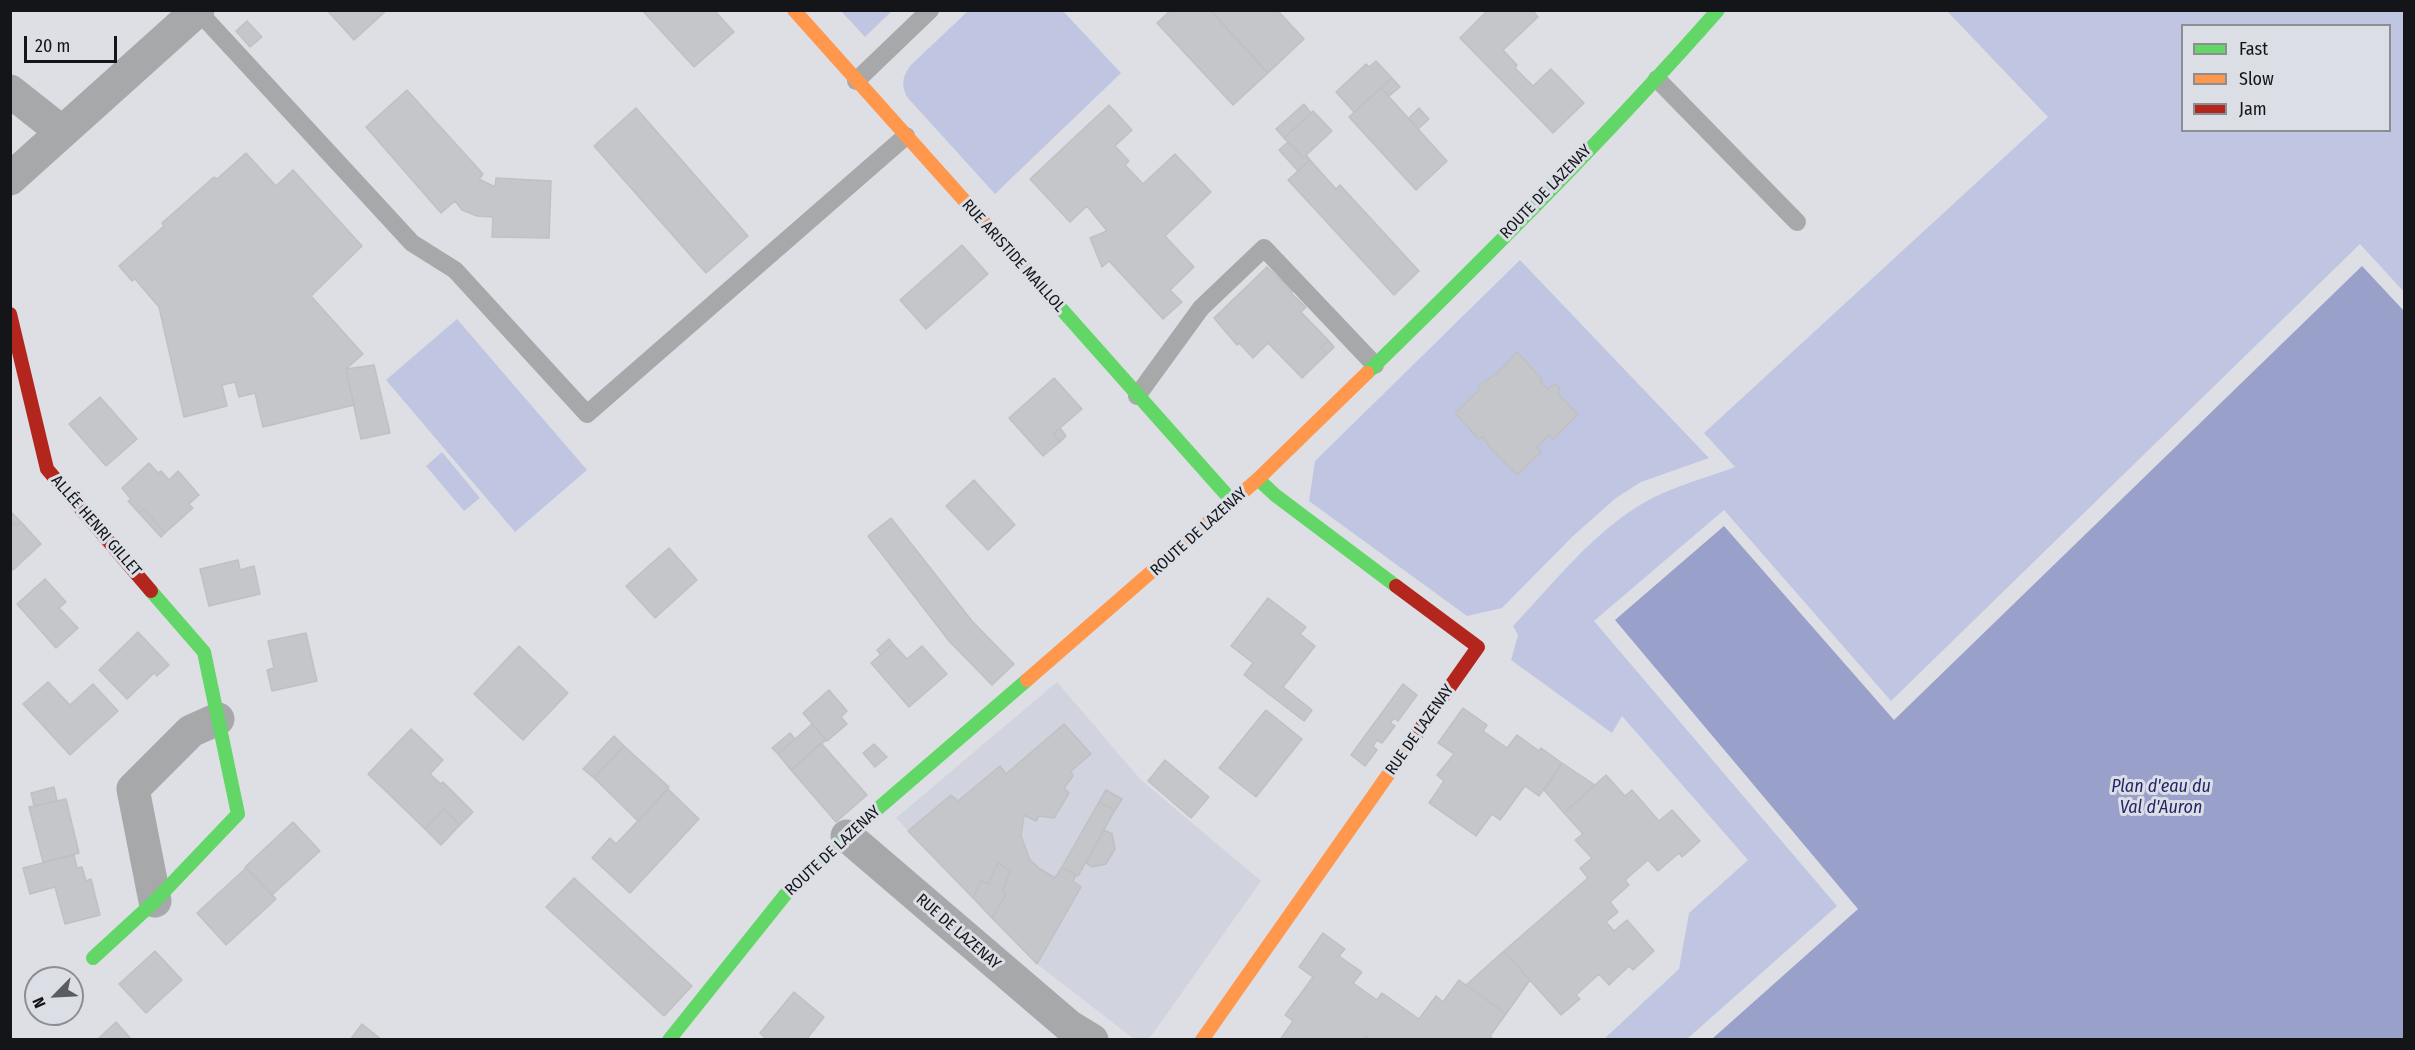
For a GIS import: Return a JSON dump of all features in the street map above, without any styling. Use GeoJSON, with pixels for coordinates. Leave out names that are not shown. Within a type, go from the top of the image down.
{"type":"FeatureCollection","features":[{"type":"Feature","properties":{"kind":"street","name":"RUE ARISTIDE MAILLOL"},"geometry":{"type":"LineString","coordinates":[[794,10],[1232,501]]}},
{"type":"Feature","properties":{"kind":"street","name":"ROUTE DE LAZENAY"},"geometry":{"type":"LineString","coordinates":[[669,1040],[785,895],[848,836],[1258,479],[1452,290],[1657,79],[1718,10]]}},
{"type":"Feature","properties":{"kind":"street"},"geometry":{"type":"LineString","coordinates":[[10,179],[198,11]]}},
{"type":"Feature","properties":{"kind":"street"},"geometry":{"type":"LineString","coordinates":[[10,91],[62,132]]}},
{"type":"Feature","properties":{"kind":"street","name":"ALLÉE HENRI GILLET"},"geometry":{"type":"LineString","coordinates":[[10,314],[46,469],[204,652],[238,814],[155,901],[93,958]]}},
{"type":"Feature","properties":{"kind":"street","name":"RUE DE LAZENAY"},"geometry":{"type":"LineString","coordinates":[[1202,1040],[1478,646],[1275,495],[1258,479]]}},
{"type":"Feature","properties":{"kind":"street"},"geometry":{"type":"LineString","coordinates":[[155,901],[133,789],[191,731],[218,719]]}},
{"type":"Feature","properties":{"kind":"street","name":"RUE DE LAZENAY"},"geometry":{"type":"LineString","coordinates":[[848,836],[1072,1035]]}},
{"type":"Feature","properties":{"kind":"lane"},"geometry":{"type":"LineString","coordinates":[[856,81],[930,10]]}},
{"type":"Feature","properties":{"kind":"lane"},"geometry":{"type":"LineString","coordinates":[[198,11],[412,243],[455,270],[587,414],[906,136]]}},
{"type":"Feature","properties":{"kind":"lane"},"geometry":{"type":"LineString","coordinates":[[1657,79],[1797,222]]}},
{"type":"Feature","properties":{"kind":"lane"},"geometry":{"type":"LineString","coordinates":[[1137,396],[1201,308],[1264,249],[1375,365]]}},
{"type":"Feature","properties":{"kind":"shaded area"},"geometry":{"type":"Polygon","coordinates":[[[969,10],[1063,11],[1121,73],[995,194],[907,97],[903,85],[904,77],[911,65],[969,10]]]}},
{"type":"Feature","properties":{"kind":"shaded area"},"geometry":{"type":"Polygon","coordinates":[[[841,11],[892,11],[865,37],[841,11]]]}},
{"type":"Feature","properties":{"kind":"shaded area"},"geometry":{"type":"Polygon","coordinates":[[[1947,11],[2404,11],[2404,292],[2360,244],[1891,701],[1724,510],[1594,621],[1837,906],[1687,1039],[1604,1039],[1679,969],[1689,913],[1748,860],[1622,716],[1612,733],[1511,660],[1518,635],[1513,626],[1572,562],[1619,519],[1660,494],[1735,467],[1704,433],[2048,117],[1947,11]]]}},
{"type":"Feature","properties":{"kind":"shaded area"},"geometry":{"type":"Polygon","coordinates":[[[1520,260],[1709,458],[1641,482],[1616,498],[1573,536],[1502,608],[1467,616],[1309,501],[1315,461],[1520,260]],[[1517,352],[1496,374],[1478,386],[1480,389],[1455,413],[1479,438],[1483,437],[1491,449],[1517,475],[1540,452],[1537,447],[1549,435],[1553,439],[1577,415],[1558,394],[1560,386],[1554,384],[1548,389],[1540,381],[1542,378],[1517,352]]]}},
{"type":"Feature","properties":{"kind":"shaded area"},"geometry":{"type":"Polygon","coordinates":[[[457,319],[587,470],[515,532],[386,380],[457,319]]]}},
{"type":"Feature","properties":{"kind":"shaded area"},"geometry":{"type":"Polygon","coordinates":[[[442,452],[480,498],[464,511],[426,466],[442,452]]]}},
{"type":"Feature","properties":{"kind":"shaded area"},"geometry":{"type":"Polygon","coordinates":[[[1057,682],[1140,779],[1261,881],[1149,1039],[1134,1039],[1037,964],[896,818],[1057,682]]]}},
{"type":"Feature","properties":{"kind":"water","name":"Plan d'eau du Val d'Auron"},"geometry":{"type":"Polygon","coordinates":[[[2362,266],[2404,311],[2404,1039],[1712,1039],[1858,909],[1615,620],[1724,526],[1894,720],[2362,266]]]}},
{"type":"Feature","properties":{"kind":"building"},"geometry":{"type":"Polygon","coordinates":[[[327,10],[387,10],[354,40],[327,10]]]}},
{"type":"Feature","properties":{"kind":"building"},"geometry":{"type":"Polygon","coordinates":[[[642,10],[714,10],[734,32],[694,67],[642,10]]]}},
{"type":"Feature","properties":{"kind":"building"},"geometry":{"type":"Polygon","coordinates":[[[1171,10],[1210,10],[1268,73],[1233,105],[1157,23],[1171,10]]]}},
{"type":"Feature","properties":{"kind":"building"},"geometry":{"type":"Polygon","coordinates":[[[1210,10],[1277,10],[1304,39],[1268,73],[1210,10]]]}},
{"type":"Feature","properties":{"kind":"building"},"geometry":{"type":"Polygon","coordinates":[[[1488,10],[1532,10],[1538,17],[1503,50],[1517,65],[1515,68],[1533,86],[1551,69],[1584,103],[1553,133],[1460,38],[1488,10]]]}},
{"type":"Feature","properties":{"kind":"building"},"geometry":{"type":"Polygon","coordinates":[[[247,21],[262,37],[250,47],[236,31],[247,21]]]}},
{"type":"Feature","properties":{"kind":"building"},"geometry":{"type":"Polygon","coordinates":[[[1376,61],[1392,78],[1354,112],[1336,92],[1366,64],[1369,67],[1376,61]]]}},
{"type":"Feature","properties":{"kind":"building"},"geometry":{"type":"Polygon","coordinates":[[[1392,78],[1400,87],[1389,96],[1381,88],[1392,78]]]}},
{"type":"Feature","properties":{"kind":"building"},"geometry":{"type":"Polygon","coordinates":[[[1381,88],[1447,161],[1416,190],[1349,117],[1381,88]]]}},
{"type":"Feature","properties":{"kind":"building"},"geometry":{"type":"Polygon","coordinates":[[[407,90],[483,174],[479,179],[495,187],[496,178],[551,181],[549,238],[492,237],[493,217],[477,216],[462,210],[455,201],[441,213],[366,127],[407,90]]]}},
{"type":"Feature","properties":{"kind":"building"},"geometry":{"type":"Polygon","coordinates":[[[1304,104],[1311,113],[1284,138],[1276,129],[1304,104]]]}},
{"type":"Feature","properties":{"kind":"building"},"geometry":{"type":"Polygon","coordinates":[[[1109,105],[1132,130],[1115,146],[1129,161],[1125,165],[1143,184],[1175,154],[1211,192],[1165,236],[1194,267],[1170,290],[1182,302],[1163,319],[1109,261],[1102,267],[1090,238],[1107,231],[1087,206],[1070,222],[1030,179],[1109,105]]]}},
{"type":"Feature","properties":{"kind":"building"},"geometry":{"type":"Polygon","coordinates":[[[636,108],[748,236],[706,273],[594,146],[636,108]]]}},
{"type":"Feature","properties":{"kind":"building"},"geometry":{"type":"Polygon","coordinates":[[[1419,108],[1429,119],[1418,129],[1409,118],[1419,108]]]}},
{"type":"Feature","properties":{"kind":"building"},"geometry":{"type":"Polygon","coordinates":[[[1313,111],[1332,131],[1303,158],[1284,138],[1313,111]]]}},
{"type":"Feature","properties":{"kind":"building"},"geometry":{"type":"Polygon","coordinates":[[[1288,142],[1303,158],[1306,155],[1310,160],[1298,171],[1279,150],[1288,142]]]}},
{"type":"Feature","properties":{"kind":"building"},"geometry":{"type":"Polygon","coordinates":[[[246,153],[276,186],[293,170],[362,246],[311,296],[363,354],[346,369],[354,405],[263,427],[255,393],[239,397],[235,382],[222,385],[227,406],[184,417],[159,307],[135,279],[132,281],[119,266],[164,226],[162,223],[214,177],[217,179],[246,153]]]}},
{"type":"Feature","properties":{"kind":"building"},"geometry":{"type":"Polygon","coordinates":[[[1310,160],[1336,189],[1340,185],[1419,271],[1394,295],[1288,180],[1310,160]]]}},
{"type":"Feature","properties":{"kind":"building"},"geometry":{"type":"Polygon","coordinates":[[[962,245],[988,274],[926,329],[900,300],[962,245]]]}},
{"type":"Feature","properties":{"kind":"building"},"geometry":{"type":"Polygon","coordinates":[[[1267,267],[1293,291],[1291,293],[1306,307],[1301,312],[1328,340],[1321,347],[1327,354],[1302,378],[1268,343],[1253,358],[1239,343],[1237,345],[1214,318],[1267,267]]]}},
{"type":"Feature","properties":{"kind":"building"},"geometry":{"type":"Polygon","coordinates":[[[1328,340],[1334,347],[1327,354],[1321,347],[1328,340]]]}},
{"type":"Feature","properties":{"kind":"building"},"geometry":{"type":"Polygon","coordinates":[[[1517,352],[1542,379],[1540,381],[1548,389],[1554,384],[1560,387],[1558,394],[1578,414],[1553,439],[1549,435],[1537,447],[1541,452],[1517,475],[1491,449],[1483,437],[1479,439],[1455,413],[1480,389],[1478,386],[1496,374],[1517,352]]]}},
{"type":"Feature","properties":{"kind":"building"},"geometry":{"type":"Polygon","coordinates":[[[374,365],[390,433],[361,439],[346,369],[374,365]]]}},
{"type":"Feature","properties":{"kind":"building"},"geometry":{"type":"Polygon","coordinates":[[[1054,378],[1082,409],[1053,434],[1060,442],[1043,456],[1009,418],[1054,378]]]}},
{"type":"Feature","properties":{"kind":"building"},"geometry":{"type":"Polygon","coordinates":[[[100,397],[137,439],[106,466],[69,424],[100,397]]]}},
{"type":"Feature","properties":{"kind":"building"},"geometry":{"type":"Polygon","coordinates":[[[1060,428],[1066,436],[1060,442],[1053,434],[1060,428]]]}},
{"type":"Feature","properties":{"kind":"building"},"geometry":{"type":"Polygon","coordinates":[[[149,463],[169,480],[178,471],[199,495],[189,504],[193,508],[165,533],[144,509],[139,513],[128,501],[131,499],[122,488],[149,463]]]}},
{"type":"Feature","properties":{"kind":"building"},"geometry":{"type":"Polygon","coordinates":[[[974,480],[1015,525],[988,550],[946,506],[974,480]]]}},
{"type":"Feature","properties":{"kind":"building"},"geometry":{"type":"Polygon","coordinates":[[[144,509],[165,533],[161,537],[139,513],[144,509]]]}},
{"type":"Feature","properties":{"kind":"building"},"geometry":{"type":"Polygon","coordinates":[[[10,511],[21,522],[16,526],[10,520],[10,511]]]}},
{"type":"Feature","properties":{"kind":"building"},"geometry":{"type":"Polygon","coordinates":[[[891,518],[972,621],[1014,664],[992,685],[949,641],[868,536],[891,518]]]}},
{"type":"Feature","properties":{"kind":"building"},"geometry":{"type":"Polygon","coordinates":[[[10,520],[16,526],[21,522],[41,544],[13,570],[10,567],[10,520]]]}},
{"type":"Feature","properties":{"kind":"building"},"geometry":{"type":"Polygon","coordinates":[[[669,548],[697,580],[655,618],[626,586],[669,548]]]}},
{"type":"Feature","properties":{"kind":"building"},"geometry":{"type":"Polygon","coordinates":[[[238,560],[240,570],[254,566],[260,594],[209,606],[200,569],[238,560]]]}},
{"type":"Feature","properties":{"kind":"building"},"geometry":{"type":"Polygon","coordinates":[[[45,579],[66,602],[59,608],[78,628],[56,648],[17,604],[45,579]]]}},
{"type":"Feature","properties":{"kind":"building"},"geometry":{"type":"Polygon","coordinates":[[[1268,598],[1306,627],[1300,634],[1315,646],[1283,687],[1312,710],[1304,721],[1244,675],[1253,663],[1231,646],[1268,598]]]}},
{"type":"Feature","properties":{"kind":"building"},"geometry":{"type":"Polygon","coordinates":[[[138,632],[169,665],[157,676],[154,673],[127,699],[99,670],[138,632]]]}},
{"type":"Feature","properties":{"kind":"building"},"geometry":{"type":"Polygon","coordinates":[[[306,633],[317,681],[272,691],[267,670],[274,668],[268,641],[306,633]]]}},
{"type":"Feature","properties":{"kind":"building"},"geometry":{"type":"Polygon","coordinates":[[[889,639],[893,644],[881,655],[877,650],[889,639]]]}},
{"type":"Feature","properties":{"kind":"building"},"geometry":{"type":"Polygon","coordinates":[[[893,644],[907,659],[922,646],[947,674],[909,707],[871,663],[893,644]]]}},
{"type":"Feature","properties":{"kind":"building"},"geometry":{"type":"Polygon","coordinates":[[[519,646],[568,693],[523,740],[474,694],[519,646]]]}},
{"type":"Feature","properties":{"kind":"building"},"geometry":{"type":"Polygon","coordinates":[[[48,682],[70,705],[93,684],[118,711],[70,755],[23,704],[48,682]]]}},
{"type":"Feature","properties":{"kind":"building"},"geometry":{"type":"Polygon","coordinates":[[[1403,684],[1417,695],[1398,721],[1394,718],[1390,723],[1395,726],[1382,743],[1377,740],[1373,746],[1377,750],[1365,766],[1351,755],[1403,684]]]}},
{"type":"Feature","properties":{"kind":"building"},"geometry":{"type":"Polygon","coordinates":[[[829,690],[847,711],[841,717],[847,724],[827,741],[803,713],[829,690]]]}},
{"type":"Feature","properties":{"kind":"building"},"geometry":{"type":"Polygon","coordinates":[[[1463,708],[1487,725],[1483,731],[1507,748],[1517,735],[1539,751],[1541,748],[1562,763],[1539,796],[1525,786],[1500,820],[1492,814],[1476,836],[1429,803],[1444,781],[1437,775],[1454,754],[1438,743],[1463,708]]]}},
{"type":"Feature","properties":{"kind":"building"},"geometry":{"type":"Polygon","coordinates":[[[1266,710],[1302,739],[1256,797],[1219,768],[1266,710]]]}},
{"type":"Feature","properties":{"kind":"building"},"geometry":{"type":"Polygon","coordinates":[[[812,724],[826,740],[791,770],[778,754],[812,724]]]}},
{"type":"Feature","properties":{"kind":"building"},"geometry":{"type":"Polygon","coordinates":[[[1064,724],[1091,754],[1071,771],[1073,776],[1064,788],[1069,793],[1054,818],[1039,816],[1036,821],[1024,815],[1021,836],[1030,860],[1040,869],[1055,878],[1062,867],[1076,875],[1073,881],[1081,887],[1037,964],[992,918],[1006,894],[1002,891],[1010,872],[998,862],[988,884],[981,880],[973,898],[908,831],[951,795],[958,801],[1000,766],[1006,774],[1064,724]]]}},
{"type":"Feature","properties":{"kind":"building"},"geometry":{"type":"Polygon","coordinates":[[[411,729],[443,760],[430,774],[441,784],[443,782],[473,812],[460,825],[444,809],[425,829],[368,774],[411,729]]]}},
{"type":"Feature","properties":{"kind":"building"},"geometry":{"type":"Polygon","coordinates":[[[790,733],[795,739],[778,754],[772,748],[790,733]]]}},
{"type":"Feature","properties":{"kind":"building"},"geometry":{"type":"Polygon","coordinates":[[[614,736],[624,746],[594,778],[583,769],[614,736]]]}},
{"type":"Feature","properties":{"kind":"building"},"geometry":{"type":"Polygon","coordinates":[[[821,743],[867,795],[836,822],[791,770],[821,743]]]}},
{"type":"Feature","properties":{"kind":"building"},"geometry":{"type":"Polygon","coordinates":[[[874,744],[887,757],[875,767],[863,753],[874,744]]]}},
{"type":"Feature","properties":{"kind":"building"},"geometry":{"type":"Polygon","coordinates":[[[624,746],[669,787],[638,821],[594,778],[624,746]]]}},
{"type":"Feature","properties":{"kind":"building"},"geometry":{"type":"Polygon","coordinates":[[[1165,760],[1209,797],[1191,818],[1148,781],[1165,760]]]}},
{"type":"Feature","properties":{"kind":"building"},"geometry":{"type":"Polygon","coordinates":[[[1562,763],[1595,785],[1564,813],[1544,790],[1562,763]]]}},
{"type":"Feature","properties":{"kind":"building"},"geometry":{"type":"Polygon","coordinates":[[[1606,775],[1625,796],[1632,790],[1659,821],[1672,810],[1700,841],[1682,857],[1679,853],[1658,871],[1648,860],[1625,880],[1629,885],[1610,902],[1618,912],[1606,922],[1614,931],[1627,920],[1654,951],[1633,970],[1629,966],[1609,985],[1599,974],[1576,995],[1580,999],[1561,1015],[1504,951],[1588,878],[1580,868],[1592,858],[1575,840],[1583,834],[1564,813],[1606,775]]]}},
{"type":"Feature","properties":{"kind":"building"},"geometry":{"type":"Polygon","coordinates":[[[54,787],[57,801],[34,806],[31,793],[54,787]]]}},
{"type":"Feature","properties":{"kind":"building"},"geometry":{"type":"Polygon","coordinates":[[[668,789],[699,819],[630,893],[592,858],[610,838],[616,844],[668,789]]]}},
{"type":"Feature","properties":{"kind":"building"},"geometry":{"type":"Polygon","coordinates":[[[1106,790],[1122,799],[1115,810],[1099,802],[1106,790]]]}},
{"type":"Feature","properties":{"kind":"building"},"geometry":{"type":"Polygon","coordinates":[[[66,799],[79,853],[43,862],[29,807],[66,799]]]}},
{"type":"Feature","properties":{"kind":"building"},"geometry":{"type":"Polygon","coordinates":[[[1099,802],[1115,810],[1078,876],[1062,867],[1099,802]]]}},
{"type":"Feature","properties":{"kind":"building"},"geometry":{"type":"Polygon","coordinates":[[[444,809],[460,825],[441,845],[425,829],[444,809]]]}},
{"type":"Feature","properties":{"kind":"building"},"geometry":{"type":"Polygon","coordinates":[[[293,822],[320,851],[272,895],[245,867],[293,822]]]}},
{"type":"Feature","properties":{"kind":"building"},"geometry":{"type":"Polygon","coordinates":[[[1104,830],[1112,834],[1115,849],[1106,864],[1092,867],[1086,863],[1104,830]]]}},
{"type":"Feature","properties":{"kind":"building"},"geometry":{"type":"Polygon","coordinates":[[[74,855],[77,868],[82,867],[86,881],[91,879],[100,915],[65,924],[55,887],[30,894],[23,868],[74,855]]]}},
{"type":"Feature","properties":{"kind":"building"},"geometry":{"type":"Polygon","coordinates":[[[998,862],[1010,872],[1002,891],[1006,894],[992,918],[973,898],[981,880],[988,884],[998,862]]]}},
{"type":"Feature","properties":{"kind":"building"},"geometry":{"type":"Polygon","coordinates":[[[246,868],[276,899],[226,945],[197,913],[246,868]]]}},
{"type":"Feature","properties":{"kind":"building"},"geometry":{"type":"Polygon","coordinates":[[[574,878],[692,986],[664,1016],[546,907],[574,878]]]}},
{"type":"Feature","properties":{"kind":"building"},"geometry":{"type":"Polygon","coordinates":[[[1323,933],[1345,949],[1339,956],[1362,972],[1353,983],[1377,1000],[1382,993],[1419,1019],[1436,996],[1443,1002],[1459,980],[1506,1014],[1490,1036],[1494,1040],[1371,1040],[1366,1036],[1363,1040],[1280,1040],[1293,1021],[1285,1015],[1313,977],[1299,967],[1323,933]]]}},
{"type":"Feature","properties":{"kind":"building"},"geometry":{"type":"Polygon","coordinates":[[[155,951],[182,980],[146,1013],[119,984],[155,951]]]}},
{"type":"Feature","properties":{"kind":"building"},"geometry":{"type":"Polygon","coordinates":[[[1504,951],[1530,980],[1506,1014],[1466,985],[1504,951]]]}},
{"type":"Feature","properties":{"kind":"building"},"geometry":{"type":"Polygon","coordinates":[[[794,992],[824,1017],[806,1040],[767,1040],[760,1033],[794,992]]]}},
{"type":"Feature","properties":{"kind":"building"},"geometry":{"type":"Polygon","coordinates":[[[116,1022],[132,1040],[97,1040],[116,1022]]]}},
{"type":"Feature","properties":{"kind":"building"},"geometry":{"type":"Polygon","coordinates":[[[362,1024],[382,1040],[350,1040],[362,1024]]]}},
{"type":"Feature","properties":{"kind":"traffic: fast"},"geometry":{"type":"LineString","coordinates":[[1367,373],[1546,194],[1718,10]]}},
{"type":"Feature","properties":{"kind":"traffic: fast"},"geometry":{"type":"LineString","coordinates":[[1056,303],[1232,501]]}},
{"type":"Feature","properties":{"kind":"traffic: fast"},"geometry":{"type":"LineString","coordinates":[[1258,479],[1275,495],[1396,586]]}},
{"type":"Feature","properties":{"kind":"traffic: fast"},"geometry":{"type":"LineString","coordinates":[[93,958],[155,901],[238,814],[204,652],[151,591]]}},
{"type":"Feature","properties":{"kind":"traffic: fast"},"geometry":{"type":"LineString","coordinates":[[669,1040],[785,895],[867,818],[1027,680]]}},
{"type":"Feature","properties":{"kind":"traffic: slow"},"geometry":{"type":"LineString","coordinates":[[794,10],[1056,303]]}},
{"type":"Feature","properties":{"kind":"traffic: slow"},"geometry":{"type":"LineString","coordinates":[[1027,680],[1258,479],[1367,373]]}},
{"type":"Feature","properties":{"kind":"traffic: slow"},"geometry":{"type":"LineString","coordinates":[[1202,1040],[1411,742]]}},
{"type":"Feature","properties":{"kind":"traffic: jam"},"geometry":{"type":"LineString","coordinates":[[10,314],[47,469],[151,591]]}},
{"type":"Feature","properties":{"kind":"traffic: jam"},"geometry":{"type":"LineString","coordinates":[[1396,586],[1478,647],[1411,742]]}}]}
